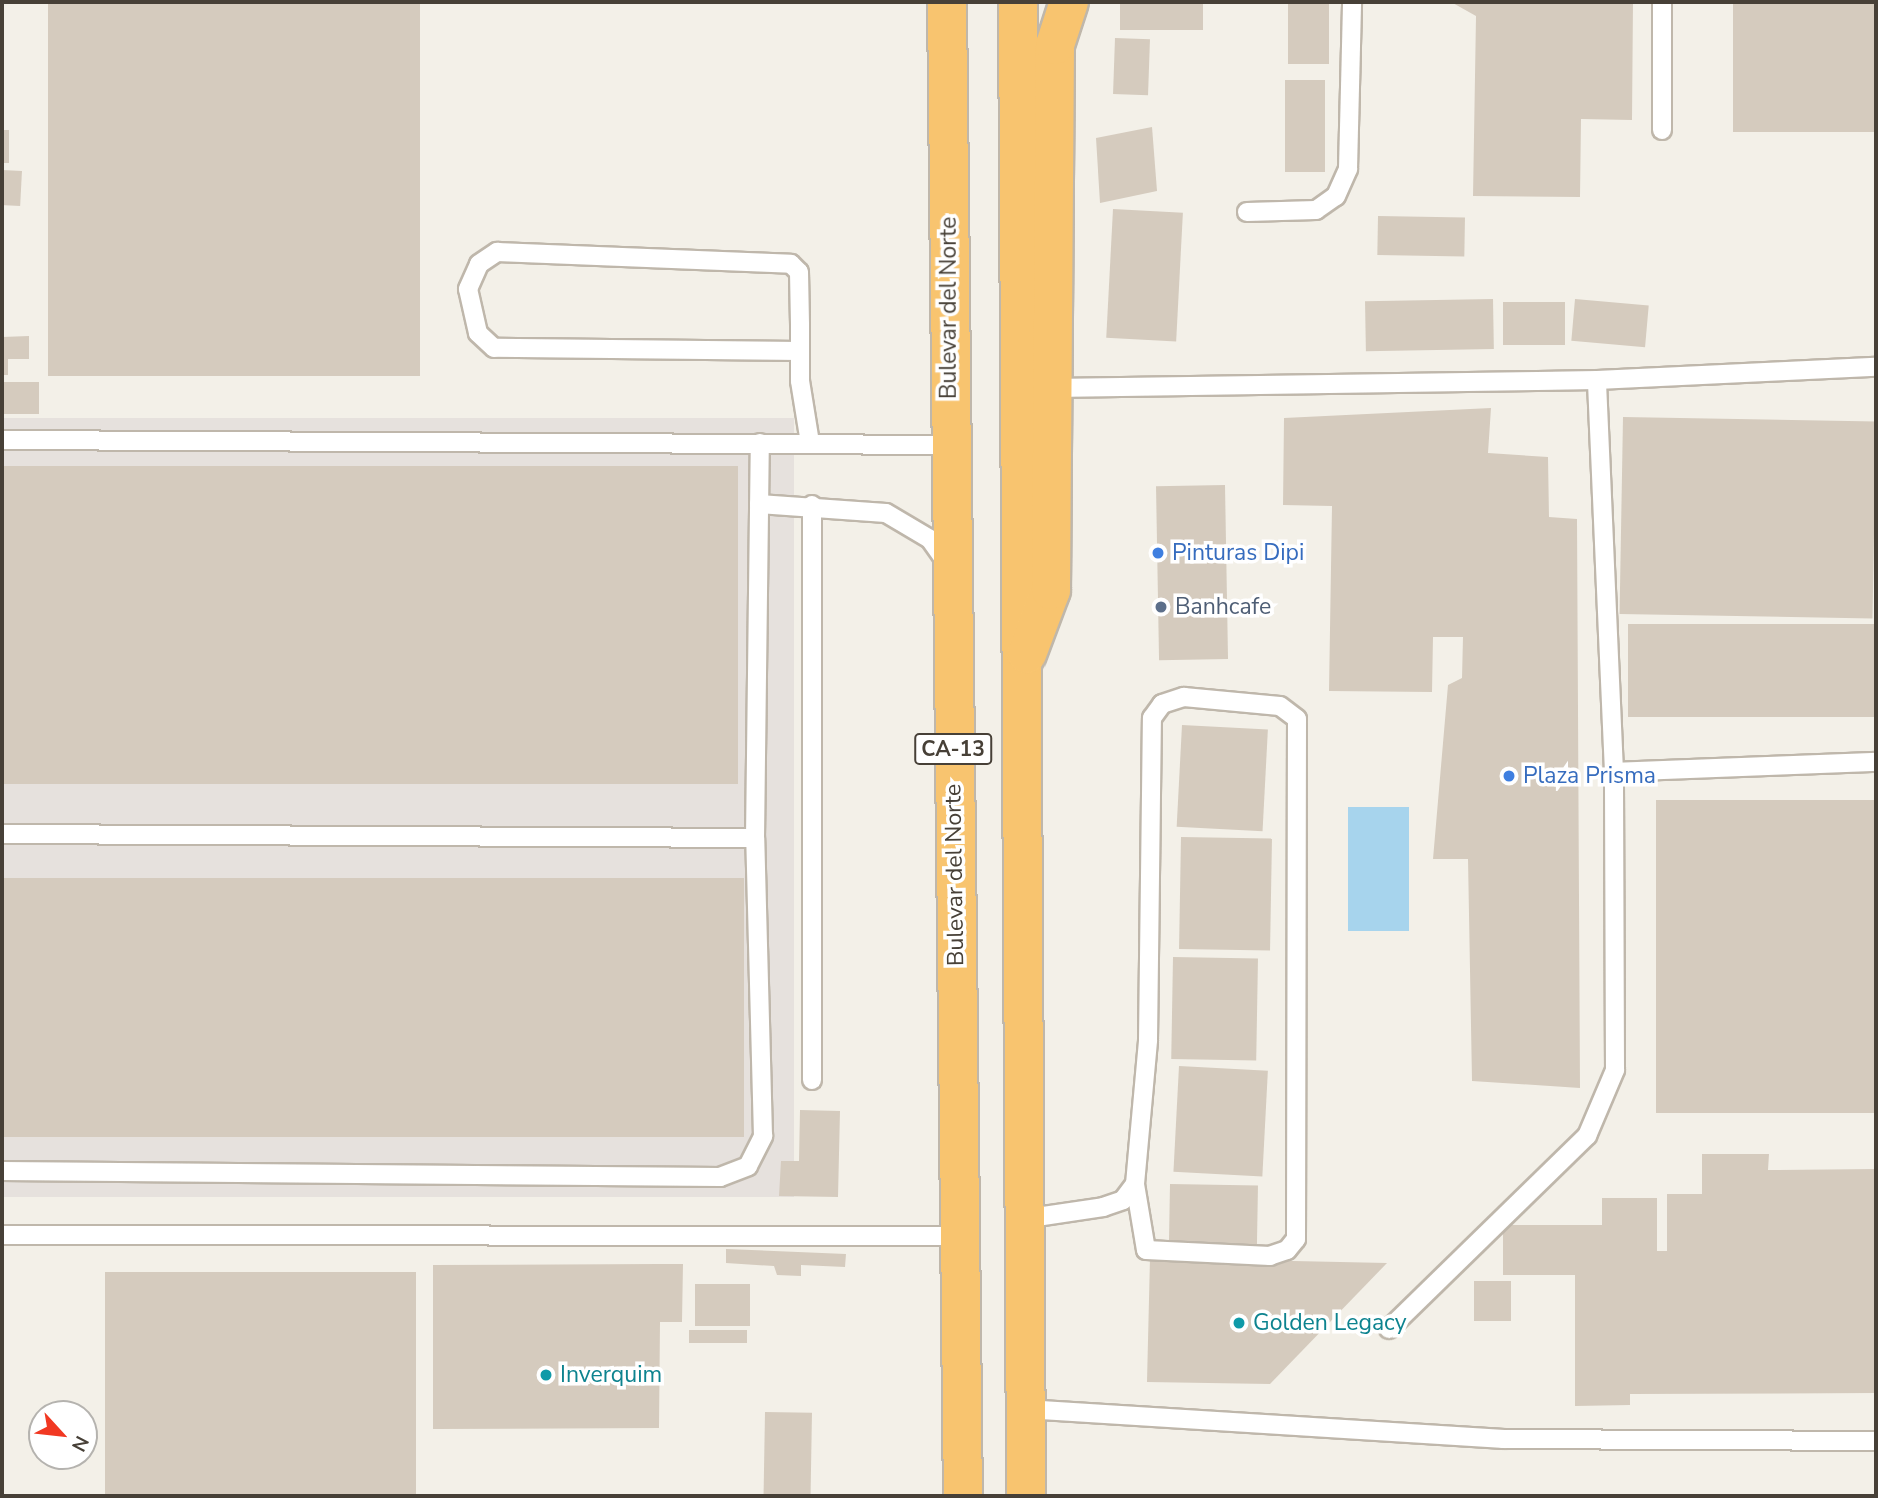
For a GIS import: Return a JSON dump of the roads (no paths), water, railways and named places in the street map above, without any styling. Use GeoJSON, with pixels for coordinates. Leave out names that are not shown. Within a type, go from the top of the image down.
{"type":"FeatureCollection","features":[{"type":"Feature","properties":{"kind":"highway","name":"Bulevar del Norte"},"geometry":{"type":"LineString","coordinates":[[947,2],[950,550],[963,1236],[963,1496]]}},
{"type":"Feature","properties":{"kind":"highway"},"geometry":{"type":"LineString","coordinates":[[950,550],[963,510],[968,2]]}},
{"type":"Feature","properties":{"kind":"highway","name":"CA-13"},"geometry":{"type":"LineString","coordinates":[[1018,2],[1018,679],[1026,1496]]}},
{"type":"Feature","properties":{"kind":"highway"},"geometry":{"type":"LineString","coordinates":[[1018,679],[1051,590],[1055,45],[1069,2]]}},
{"type":"Feature","properties":{"kind":"lane"},"geometry":{"type":"LineString","coordinates":[[1247,212],[1316,210],[1336,196],[1348,169],[1352,2]]}},
{"type":"Feature","properties":{"kind":"lane"},"geometry":{"type":"LineString","coordinates":[[1661,2],[1662,130]]}},
{"type":"Feature","properties":{"kind":"lane"},"geometry":{"type":"LineString","coordinates":[[800,351],[494,348],[478,332],[468,289],[479,264],[497,252],[777,259],[799,272],[800,351],[810,443]]}},
{"type":"Feature","properties":{"kind":"lane"},"geometry":{"type":"LineString","coordinates":[[1052,387],[1597,380],[1876,368]]}},
{"type":"Feature","properties":{"kind":"lane"},"geometry":{"type":"LineString","coordinates":[[1389,1329],[1587,1136],[1605,1105],[1615,1070],[1614,772],[1597,380]]}},
{"type":"Feature","properties":{"kind":"lane"},"geometry":{"type":"LineString","coordinates":[[2,440],[950,445]]}},
{"type":"Feature","properties":{"kind":"lane"},"geometry":{"type":"LineString","coordinates":[[2,1171],[720,1177],[748,1166],[763,1136],[755,838],[760,443]]}},
{"type":"Feature","properties":{"kind":"lane"},"geometry":{"type":"LineString","coordinates":[[759,504],[812,505],[886,513],[950,550]]}},
{"type":"Feature","properties":{"kind":"lane"},"geometry":{"type":"LineString","coordinates":[[812,505],[812,1080]]}},
{"type":"Feature","properties":{"kind":"lane"},"geometry":{"type":"LineString","coordinates":[[1023,1219],[1103,1207],[1122,1200],[1135,1184],[1148,1040],[1152,718],[1162,704],[1184,697],[1280,706],[1297,719],[1296,1239],[1287,1250],[1270,1256],[1146,1250],[1135,1184]]}},
{"type":"Feature","properties":{"kind":"lane"},"geometry":{"type":"LineString","coordinates":[[1614,772],[1876,762]]}},
{"type":"Feature","properties":{"kind":"lane"},"geometry":{"type":"LineString","coordinates":[[2,834],[755,838]]}},
{"type":"Feature","properties":{"kind":"lane"},"geometry":{"type":"LineString","coordinates":[[2,1235],[963,1236]]}},
{"type":"Feature","properties":{"kind":"lane"},"geometry":{"type":"LineString","coordinates":[[1026,1409],[1503,1438],[1876,1441]]}},
{"type":"Feature","properties":{"kind":"water"},"geometry":{"type":"Polygon","coordinates":[[[1348,807],[1409,807],[1409,931],[1348,931],[1348,807]]]}},
{"type":"Feature","properties":{"kind":"place","name":"Pinturas Dipi"},"geometry":{"type":"Point","coordinates":[1158,553]}},
{"type":"Feature","properties":{"kind":"place","name":"Banhcafe"},"geometry":{"type":"Point","coordinates":[1161,607]}},
{"type":"Feature","properties":{"kind":"place","name":"Plaza Prisma"},"geometry":{"type":"Point","coordinates":[1509,776]}},
{"type":"Feature","properties":{"kind":"place","name":"Golden Legacy"},"geometry":{"type":"Point","coordinates":[1239,1323]}},
{"type":"Feature","properties":{"kind":"place","name":"Inverquim"},"geometry":{"type":"Point","coordinates":[546,1375]}}]}
